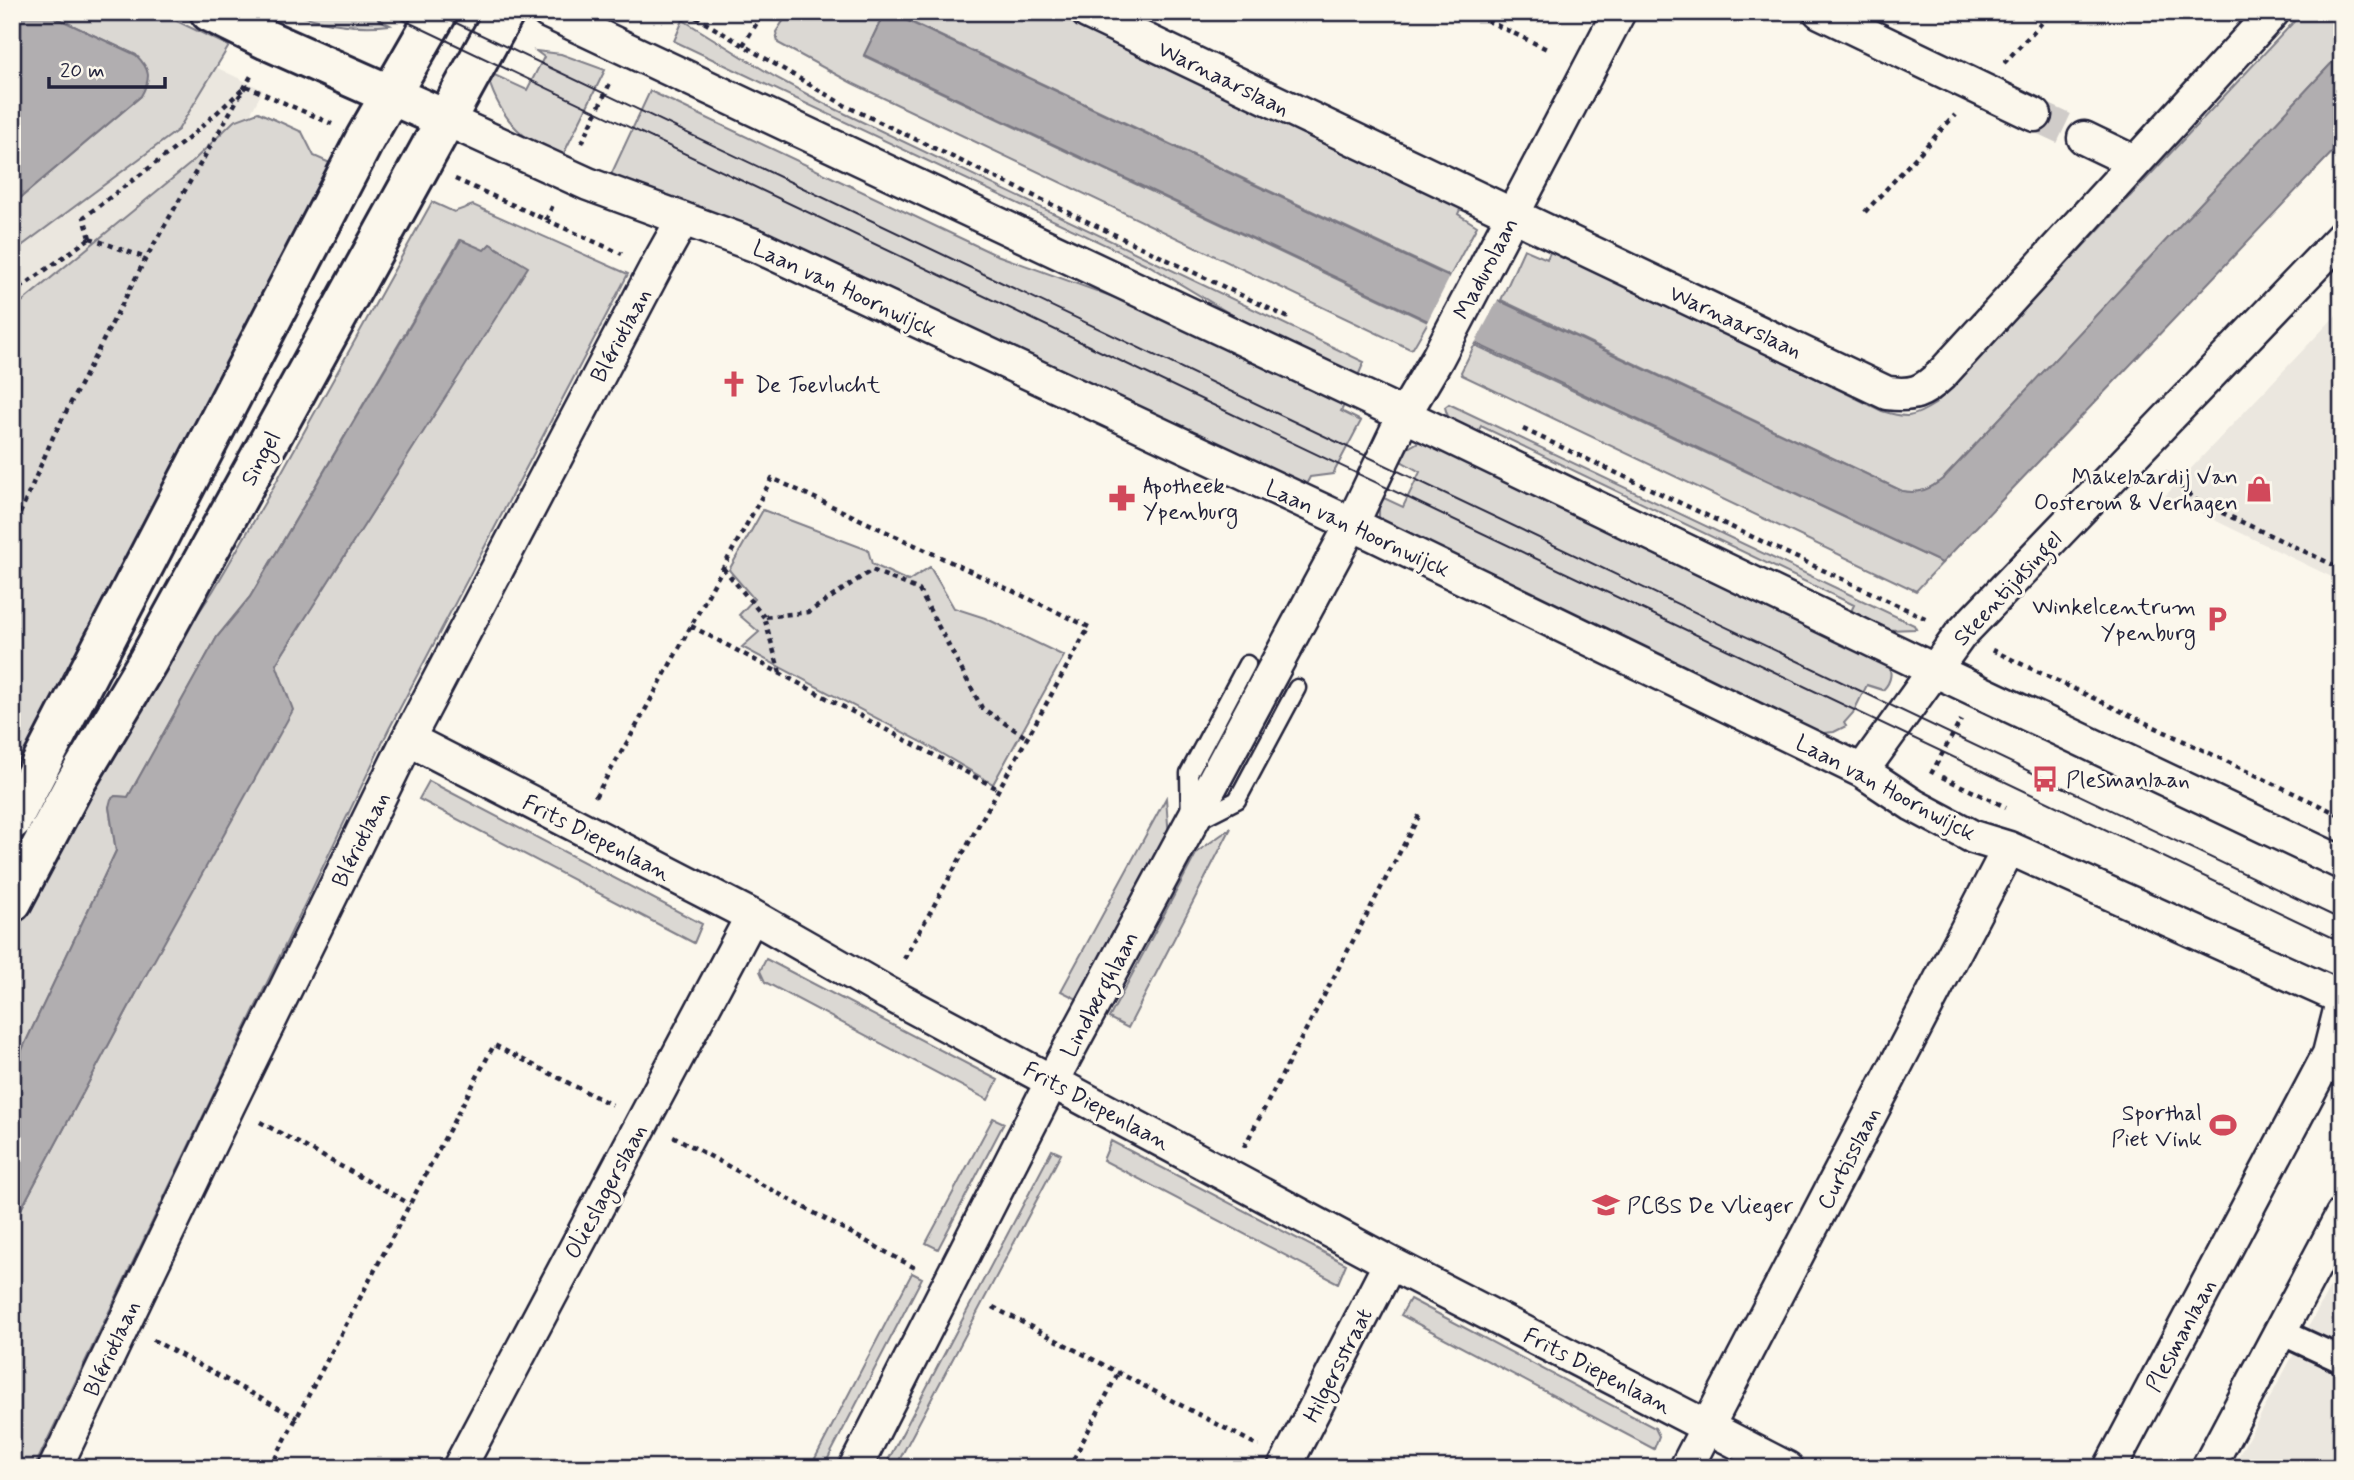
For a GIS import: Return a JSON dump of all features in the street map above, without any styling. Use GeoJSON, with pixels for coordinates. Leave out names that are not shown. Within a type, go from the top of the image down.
{"type":"FeatureCollection","features":[{"type":"Feature","properties":{"kind":"main road","name":"Laan van Hoornwijck"},"geometry":{"type":"LineString","coordinates":[[210,12],[445,119]]}},
{"type":"Feature","properties":{"kind":"main road"},"geometry":{"type":"LineString","coordinates":[[12,820],[365,139],[438,12]]}},
{"type":"Feature","properties":{"kind":"main road","name":"Singel"},"geometry":{"type":"LineString","coordinates":[[12,902],[74,785],[154,650],[505,12]]}},
{"type":"Feature","properties":{"kind":"street"},"geometry":{"type":"LineString","coordinates":[[548,12],[1404,415],[2342,863]]}},
{"type":"Feature","properties":{"kind":"street","name":"Warnaarslaan"},"geometry":{"type":"LineString","coordinates":[[1087,12],[1887,393],[1910,395],[1930,385],[1941,375],[2273,12]]}},
{"type":"Feature","properties":{"kind":"street","name":"Madurolaan"},"geometry":{"type":"LineString","coordinates":[[1352,524],[1404,415],[1437,359],[1619,12]]}},
{"type":"Feature","properties":{"kind":"street"},"geometry":{"type":"LineString","coordinates":[[1820,12],[2035,115]]}},
{"type":"Feature","properties":{"kind":"street","name":"Laan van Hoornwijck"},"geometry":{"type":"LineString","coordinates":[[445,119],[567,176],[757,246],[1352,524],[1862,771],[1913,805],[1973,837],[2008,848],[2342,1000]]}},
{"type":"Feature","properties":{"kind":"street"},"geometry":{"type":"LineString","coordinates":[[2084,138],[2134,162]]}},
{"type":"Feature","properties":{"kind":"street","name":"Blériotlaan"},"geometry":{"type":"LineString","coordinates":[[55,1468],[408,739],[683,219]]}},
{"type":"Feature","properties":{"kind":"street","name":"Steentijdsingel"},"geometry":{"type":"LineString","coordinates":[[1862,771],[1960,635],[2342,237]]}},
{"type":"Feature","properties":{"kind":"street","name":"Lindberghlaan"},"geometry":{"type":"LineString","coordinates":[[855,1468],[1052,1081],[1352,524]]}},
{"type":"Feature","properties":{"kind":"street","name":"Frits Diepenlaan"},"geometry":{"type":"LineString","coordinates":[[408,739],[752,916],[887,993],[1390,1263],[1787,1468]]}},
{"type":"Feature","properties":{"kind":"street","name":"Curtisslaan"},"geometry":{"type":"LineString","coordinates":[[1686,1468],[2008,848]]}},
{"type":"Feature","properties":{"kind":"street","name":"Olieslagerslaan"},"geometry":{"type":"LineString","coordinates":[[459,1468],[752,916]]}},
{"type":"Feature","properties":{"kind":"street","name":"Plesmanlaan"},"geometry":{"type":"LineString","coordinates":[[2110,1468],[2335,1058],[2342,1000]]}},
{"type":"Feature","properties":{"kind":"street"},"geometry":{"type":"LineString","coordinates":[[2208,1468],[2342,1215]]}},
{"type":"Feature","properties":{"kind":"street","name":"Hilgersstraat"},"geometry":{"type":"LineString","coordinates":[[1286,1464],[1390,1263]]}},
{"type":"Feature","properties":{"kind":"street"},"geometry":{"type":"LineString","coordinates":[[2281,1332],[2342,1360]]}},
{"type":"Feature","properties":{"kind":"lane"},"geometry":{"type":"LineString","coordinates":[[1247,664],[1189,773],[1191,824],[1237,800],[1297,688]]}},
{"type":"Feature","properties":{"kind":"path"},"geometry":{"type":"LineString","coordinates":[[687,12],[844,105],[1297,322]]}},
{"type":"Feature","properties":{"kind":"path"},"geometry":{"type":"LineString","coordinates":[[743,46],[764,12]]}},
{"type":"Feature","properties":{"kind":"path"},"geometry":{"type":"LineString","coordinates":[[1469,12],[1549,50]]}},
{"type":"Feature","properties":{"kind":"path"},"geometry":{"type":"LineString","coordinates":[[626,48],[546,220],[655,269]]}},
{"type":"Feature","properties":{"kind":"path"},"geometry":{"type":"LineString","coordinates":[[12,532],[53,437],[146,258],[246,86],[189,138],[84,217],[90,238]]}},
{"type":"Feature","properties":{"kind":"path"},"geometry":{"type":"LineString","coordinates":[[90,238],[146,258]]}},
{"type":"Feature","properties":{"kind":"path"},"geometry":{"type":"LineString","coordinates":[[12,294],[90,238]]}},
{"type":"Feature","properties":{"kind":"path"},"geometry":{"type":"LineString","coordinates":[[1511,424],[2342,816]]}},
{"type":"Feature","properties":{"kind":"path"},"geometry":{"type":"LineString","coordinates":[[2139,449],[2197,501],[2342,569]]}},
{"type":"Feature","properties":{"kind":"path"},"geometry":{"type":"LineString","coordinates":[[578,827],[772,478],[1089,627],[887,993]]}},
{"type":"Feature","properties":{"kind":"path"},"geometry":{"type":"LineString","coordinates":[[723,568],[764,617],[780,673]]}},
{"type":"Feature","properties":{"kind":"path"},"geometry":{"type":"LineString","coordinates":[[764,617],[808,612],[872,570],[919,590],[982,708],[1027,738]]}},
{"type":"Feature","properties":{"kind":"path"},"geometry":{"type":"LineString","coordinates":[[691,626],[998,789]]}},
{"type":"Feature","properties":{"kind":"path"},"geometry":{"type":"LineString","coordinates":[[1913,805],[1979,690],[2014,660]]}},
{"type":"Feature","properties":{"kind":"path"},"geometry":{"type":"LineString","coordinates":[[1932,772],[2006,807]]}},
{"type":"Feature","properties":{"kind":"path"},"geometry":{"type":"LineString","coordinates":[[1229,1176],[1420,814]]}},
{"type":"Feature","properties":{"kind":"path"},"geometry":{"type":"LineString","coordinates":[[270,1468],[494,1045],[643,1120],[949,1286]]}},
{"type":"Feature","properties":{"kind":"path"},"geometry":{"type":"LineString","coordinates":[[257,1120],[410,1204]]}},
{"type":"Feature","properties":{"kind":"path"},"geometry":{"type":"LineString","coordinates":[[993,1307],[1286,1464]]}},
{"type":"Feature","properties":{"kind":"path"},"geometry":{"type":"LineString","coordinates":[[123,1324],[296,1418]]}},
{"type":"Feature","properties":{"kind":"path"},"geometry":{"type":"LineString","coordinates":[[1069,1468],[1118,1373]]}},
{"type":"Feature","properties":{"kind":"shaded area"},"geometry":{"type":"Polygon","coordinates":[[[12,12],[102,12],[263,90],[12,566],[12,12]]]}},
{"type":"Feature","properties":{"kind":"shaded area"},"geometry":{"type":"Polygon","coordinates":[[[12,12],[44,12],[136,55],[145,65],[148,79],[141,96],[12,205],[12,12]]]}},
{"type":"Feature","properties":{"kind":"shaded area"},"geometry":{"type":"Polygon","coordinates":[[[44,12],[158,12],[229,46],[178,130],[12,253],[12,205],[141,96],[136,55],[44,12]]]}},
{"type":"Feature","properties":{"kind":"shaded area"},"geometry":{"type":"Polygon","coordinates":[[[381,12],[378,19],[390,25],[341,25],[293,13],[381,12]]]}},
{"type":"Feature","properties":{"kind":"shaded area"},"geometry":{"type":"Polygon","coordinates":[[[789,12],[1059,12],[1462,205],[1458,214],[1477,226],[1450,276],[894,14],[890,17],[883,15],[864,56],[1428,322],[1410,349],[852,83],[778,43],[776,32],[789,12]]]}},
{"type":"Feature","properties":{"kind":"shaded area"},"geometry":{"type":"Polygon","coordinates":[[[2303,12],[2342,12],[2342,52],[1944,478],[1924,490],[1902,491],[1501,300],[1524,249],[1547,259],[1552,248],[1882,411],[1904,416],[1921,412],[1935,404],[2303,12]]]}},
{"type":"Feature","properties":{"kind":"shaded area"},"geometry":{"type":"Polygon","coordinates":[[[884,14],[890,17],[893,14],[1908,492],[1924,490],[1944,478],[2342,52],[2342,142],[1942,563],[864,55],[884,14]]]}},
{"type":"Feature","properties":{"kind":"shaded area"},"geometry":{"type":"Polygon","coordinates":[[[683,20],[775,77],[829,106],[1364,362],[1355,383],[1289,349],[1150,266],[674,41],[683,20]]]}},
{"type":"Feature","properties":{"kind":"shaded area"},"geometry":{"type":"Polygon","coordinates":[[[536,51],[561,54],[605,70],[560,161],[533,143],[512,124],[497,101],[486,71],[527,90],[544,57],[536,51]]]}},
{"type":"Feature","properties":{"kind":"shaded area"},"geometry":{"type":"Polygon","coordinates":[[[650,91],[994,254],[1196,327],[1347,400],[1341,411],[1361,421],[1333,474],[1310,477],[1302,492],[609,179],[650,91]]]}},
{"type":"Feature","properties":{"kind":"shaded area"},"geometry":{"type":"Polygon","coordinates":[[[258,112],[302,132],[314,156],[330,163],[12,794],[12,310],[190,164],[234,121],[258,112]]]}},
{"type":"Feature","properties":{"kind":"shaded area"},"geometry":{"type":"Polygon","coordinates":[[[432,202],[454,212],[473,205],[628,274],[389,729],[34,1468],[12,1468],[12,1226],[140,986],[276,664],[527,267],[490,244],[484,251],[460,240],[250,597],[217,637],[128,797],[115,796],[109,807],[116,851],[12,1071],[12,923],[113,741],[213,591],[265,502],[432,202]]]}},
{"type":"Feature","properties":{"kind":"shaded area"},"geometry":{"type":"Polygon","coordinates":[[[461,240],[484,250],[490,244],[528,267],[276,664],[293,710],[140,986],[12,1226],[12,1071],[116,851],[109,807],[111,799],[115,796],[128,797],[217,637],[250,597],[461,240]]]}},
{"type":"Feature","properties":{"kind":"shaded area"},"geometry":{"type":"Polygon","coordinates":[[[2342,309],[2342,582],[2165,496],[2342,309]]]}},
{"type":"Feature","properties":{"kind":"shaded area"},"geometry":{"type":"Polygon","coordinates":[[[1475,344],[1942,563],[1916,591],[1462,375],[1475,344]]]}},
{"type":"Feature","properties":{"kind":"shaded area"},"geometry":{"type":"Polygon","coordinates":[[[1449,404],[1914,625],[1916,629],[1887,630],[1848,618],[1854,605],[1481,426],[1474,439],[1452,422],[1445,407],[1449,404]]]}},
{"type":"Feature","properties":{"kind":"shaded area"},"geometry":{"type":"Polygon","coordinates":[[[1422,440],[1888,661],[1890,680],[1883,690],[1867,685],[1853,713],[1844,723],[1846,726],[1834,732],[1813,734],[1379,520],[1379,506],[1384,498],[1403,507],[1420,472],[1401,461],[1408,448],[1422,440]]]}},
{"type":"Feature","properties":{"kind":"shaded area"},"geometry":{"type":"Polygon","coordinates":[[[763,510],[868,550],[872,564],[908,581],[930,567],[954,608],[985,618],[1064,656],[993,784],[920,741],[742,647],[759,632],[739,615],[754,599],[729,570],[763,510]]]}},
{"type":"Feature","properties":{"kind":"shaded area"},"geometry":{"type":"Polygon","coordinates":[[[429,781],[702,924],[694,943],[419,799],[429,781]]]}},
{"type":"Feature","properties":{"kind":"shaded area"},"geometry":{"type":"Polygon","coordinates":[[[1166,798],[1169,837],[1081,1001],[1061,991],[1166,798]]]}},
{"type":"Feature","properties":{"kind":"shaded area"},"geometry":{"type":"Polygon","coordinates":[[[1231,828],[1128,1028],[1109,1018],[1197,852],[1231,828]]]}},
{"type":"Feature","properties":{"kind":"shaded area"},"geometry":{"type":"Polygon","coordinates":[[[766,959],[998,1080],[988,1100],[765,982],[760,971],[766,959]]]}},
{"type":"Feature","properties":{"kind":"shaded area"},"geometry":{"type":"Polygon","coordinates":[[[993,1118],[1004,1123],[938,1249],[926,1243],[993,1118]]]}},
{"type":"Feature","properties":{"kind":"shaded area"},"geometry":{"type":"Polygon","coordinates":[[[1111,1141],[1346,1264],[1338,1283],[1103,1160],[1111,1141]]]}},
{"type":"Feature","properties":{"kind":"shaded area"},"geometry":{"type":"Polygon","coordinates":[[[1052,1150],[1061,1154],[895,1468],[884,1468],[1052,1150]]]}},
{"type":"Feature","properties":{"kind":"shaded area"},"geometry":{"type":"Polygon","coordinates":[[[2342,1265],[2342,1468],[2232,1468],[2342,1265]]]}},
{"type":"Feature","properties":{"kind":"shaded area"},"geometry":{"type":"Polygon","coordinates":[[[912,1273],[922,1278],[823,1468],[810,1468],[912,1273]]]}},
{"type":"Feature","properties":{"kind":"shaded area"},"geometry":{"type":"Polygon","coordinates":[[[1410,1299],[1655,1428],[1659,1436],[1654,1449],[1401,1315],[1410,1299]]]}},
{"type":"Feature","properties":{"kind":"pier"},"geometry":{"type":"Polygon","coordinates":[[[1452,273],[1500,296],[1473,347],[1426,324],[1452,273]]]}},
{"type":"Feature","properties":{"kind":"tunnel"},"geometry":{"type":"LineString","coordinates":[[2035,115],[2084,138]]}},
{"type":"Feature","properties":{"kind":"tram line"},"geometry":{"type":"LineString","coordinates":[[387,12],[2342,942]]}},
{"type":"Feature","properties":{"kind":"tram line"},"geometry":{"type":"LineString","coordinates":[[433,12],[2342,920]]}},
{"type":"Feature","properties":{"kind":"place","name":"De Toevlucht"},"geometry":{"type":"Point","coordinates":[734,384]}},
{"type":"Feature","properties":{"kind":"place","name":"Makelaardij Van Oosterom & Verhagen"},"geometry":{"type":"Point","coordinates":[2259,489]}},
{"type":"Feature","properties":{"kind":"place","name":"Apotheek Ypenburg"},"geometry":{"type":"Point","coordinates":[1122,498]}},
{"type":"Feature","properties":{"kind":"place","name":"Winkelcentrum Ypenburg"},"geometry":{"type":"Point","coordinates":[2217,619]}},
{"type":"Feature","properties":{"kind":"place","name":"Plesmanlaan"},"geometry":{"type":"Point","coordinates":[2045,779]}},
{"type":"Feature","properties":{"kind":"place","name":"Sporthal Piet Vink"},"geometry":{"type":"Point","coordinates":[2223,1125]}},
{"type":"Feature","properties":{"kind":"place","name":"PCBS De Vlieger"},"geometry":{"type":"Point","coordinates":[1606,1205]}}]}
